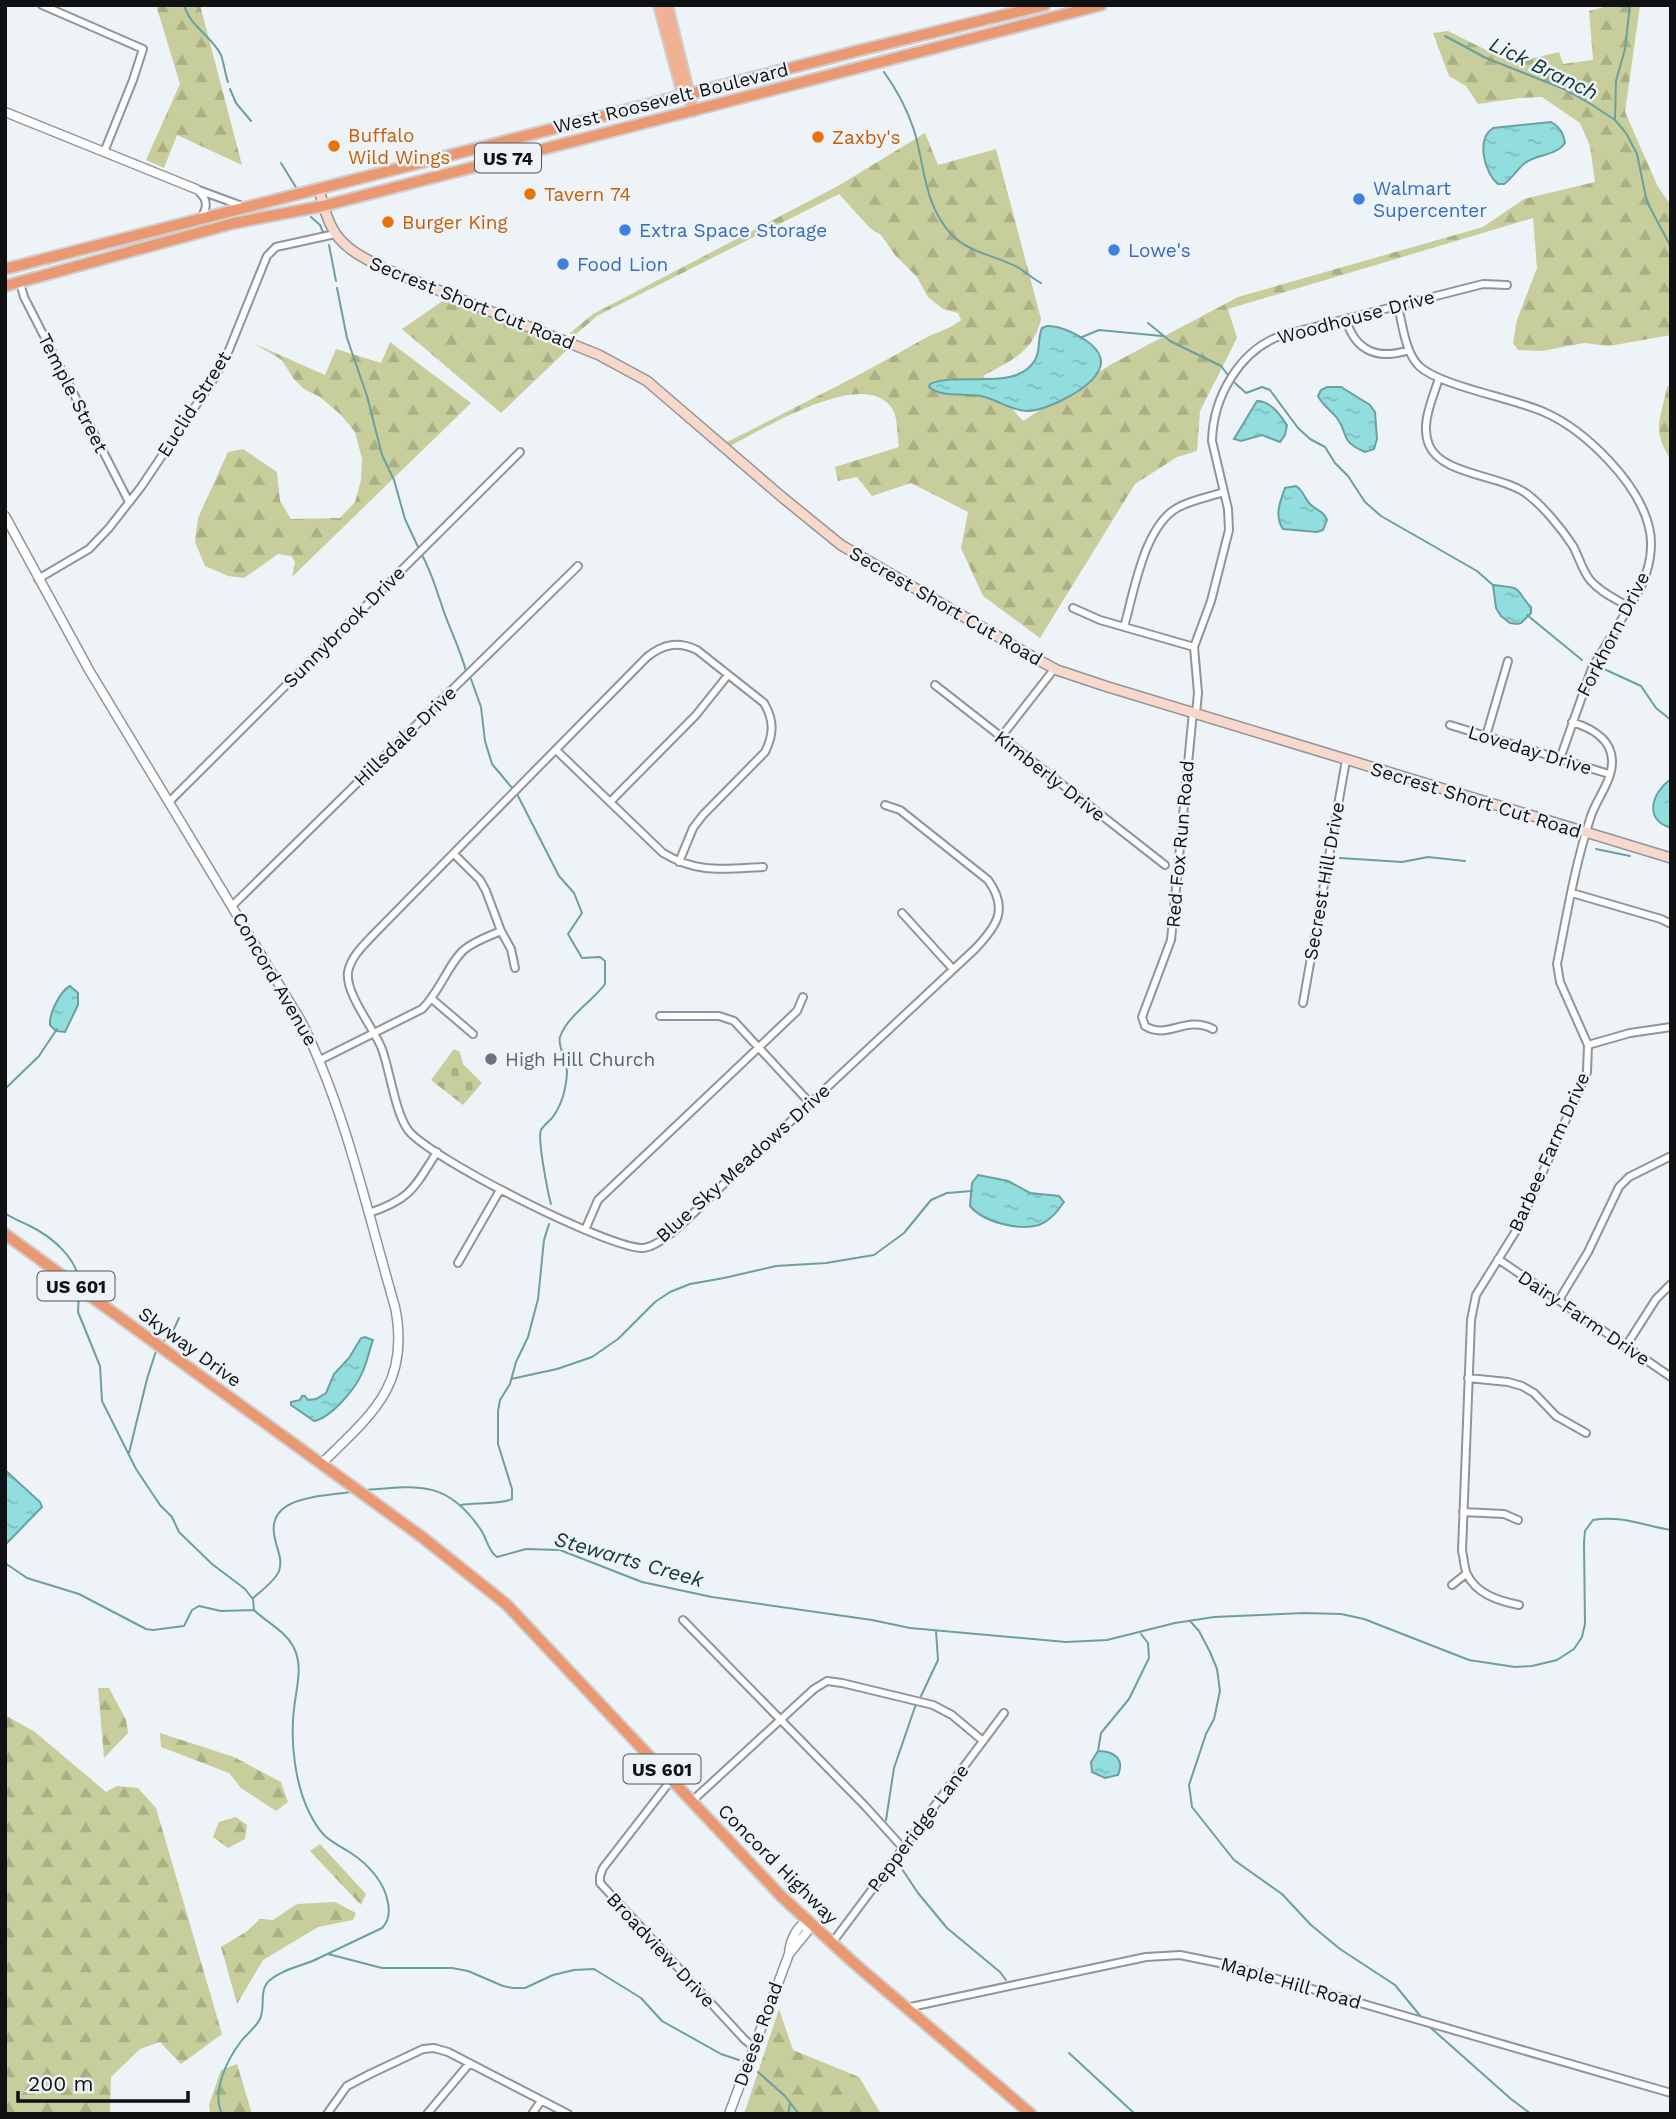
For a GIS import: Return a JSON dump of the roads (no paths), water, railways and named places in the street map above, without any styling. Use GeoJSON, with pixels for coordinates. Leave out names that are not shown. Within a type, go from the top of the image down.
{"type":"FeatureCollection","features":[{"type":"Feature","properties":{"kind":"highway","name":"West Roosevelt Boulevard"},"geometry":{"type":"LineString","coordinates":[[5,269],[1045,5]]}},
{"type":"Feature","properties":{"kind":"highway","name":"West Roosevelt Boulevard"},"geometry":{"type":"LineString","coordinates":[[5,286],[234,223],[323,206],[1101,5]]}},
{"type":"Feature","properties":{"kind":"highway"},"geometry":{"type":"LineString","coordinates":[[887,61],[956,36],[961,32],[960,26]]}},
{"type":"Feature","properties":{"kind":"highway"},"geometry":{"type":"LineString","coordinates":[[5,261],[27,263]]}},
{"type":"Feature","properties":{"kind":"highway","name":"Skyway Drive"},"geometry":{"type":"LineString","coordinates":[[5,1234],[321,1464]]}},
{"type":"Feature","properties":{"kind":"highway","name":"Concord Highway"},"geometry":{"type":"LineString","coordinates":[[321,1464],[465,1569],[506,1604],[807,1921],[1031,2114]]}},
{"type":"Feature","properties":{"kind":"main road"},"geometry":{"type":"LineString","coordinates":[[659,5],[681,87],[688,94]]}},
{"type":"Feature","properties":{"kind":"main road"},"geometry":{"type":"LineString","coordinates":[[667,5],[693,111]]}},
{"type":"Feature","properties":{"kind":"main road","name":"Secrest Short Cut Road"},"geometry":{"type":"LineString","coordinates":[[319,189],[335,234],[351,252],[383,268],[599,355],[634,372],[841,545],[1055,668],[1096,684],[1671,858]]}},
{"type":"Feature","properties":{"kind":"street"},"geometry":{"type":"LineString","coordinates":[[42,5],[143,49],[104,152]]}},
{"type":"Feature","properties":{"kind":"street"},"geometry":{"type":"LineString","coordinates":[[5,112],[231,204],[247,207]]}},
{"type":"Feature","properties":{"kind":"street"},"geometry":{"type":"LineString","coordinates":[[196,189],[204,196],[206,204],[200,218]]}},
{"type":"Feature","properties":{"kind":"street","name":"Euclid Street"},"geometry":{"type":"LineString","coordinates":[[38,579],[89,549],[130,502],[215,377],[229,350],[267,256],[276,247],[335,234]]}},
{"type":"Feature","properties":{"kind":"street","name":"Temple Street"},"geometry":{"type":"LineString","coordinates":[[20,283],[24,297],[130,502]]}},
{"type":"Feature","properties":{"kind":"street","name":"Woodhouse Drive"},"geometry":{"type":"LineString","coordinates":[[1194,713],[1198,693],[1194,647],[1211,601],[1227,539],[1228,519],[1212,441],[1212,429],[1215,412],[1223,394],[1245,358],[1269,340],[1483,284],[1507,285]]}},
{"type":"Feature","properties":{"kind":"street"},"geometry":{"type":"LineString","coordinates":[[1346,319],[1350,334],[1362,346],[1390,356],[1409,350],[1398,307]]}},
{"type":"Feature","properties":{"kind":"street","name":"Forkhorn Drive"},"geometry":{"type":"LineString","coordinates":[[1409,350],[1419,366],[1439,378],[1520,403],[1562,421],[1590,443],[1634,493],[1649,528],[1651,550],[1646,575],[1592,668],[1560,759]]}},
{"type":"Feature","properties":{"kind":"street"},"geometry":{"type":"LineString","coordinates":[[1439,378],[1426,424],[1429,446],[1434,453],[1445,463],[1511,485],[1527,494],[1572,546],[1588,578],[1597,587],[1629,607]]}},
{"type":"Feature","properties":{"kind":"street","name":"Sunnybrook Drive"},"geometry":{"type":"LineString","coordinates":[[169,802],[520,452]]}},
{"type":"Feature","properties":{"kind":"street"},"geometry":{"type":"LineString","coordinates":[[1124,627],[1148,548],[1163,519],[1189,502],[1224,492]]}},
{"type":"Feature","properties":{"kind":"street","name":"Concord Avenue"},"geometry":{"type":"LineString","coordinates":[[5,516],[89,670],[301,1021],[334,1096],[398,1320],[397,1363],[393,1380],[383,1398],[321,1464]]}},
{"type":"Feature","properties":{"kind":"street","name":"Hillsdale Drive"},"geometry":{"type":"LineString","coordinates":[[232,906],[578,566]]}},
{"type":"Feature","properties":{"kind":"street"},"geometry":{"type":"LineString","coordinates":[[1073,608],[1100,620],[1194,647]]}},
{"type":"Feature","properties":{"kind":"street","name":"Blue Sky Meadows Drive"},"geometry":{"type":"LineString","coordinates":[[679,862],[694,828],[703,815],[765,752],[771,740],[771,715],[764,703],[697,650],[684,644],[658,648],[374,933],[357,952],[348,974],[349,987],[382,1050],[408,1130],[437,1152],[500,1190],[585,1230],[622,1244],[643,1248],[653,1245],[704,1203],[990,933],[998,919],[999,905],[995,890],[988,880],[900,810],[885,805]]}},
{"type":"Feature","properties":{"kind":"street"},"geometry":{"type":"LineString","coordinates":[[1486,736],[1508,662]]}},
{"type":"Feature","properties":{"kind":"street"},"geometry":{"type":"LineString","coordinates":[[1001,737],[1055,668]]}},
{"type":"Feature","properties":{"kind":"street"},"geometry":{"type":"LineString","coordinates":[[610,802],[696,715],[728,675]]}},
{"type":"Feature","properties":{"kind":"street","name":"Kimberly Drive"},"geometry":{"type":"LineString","coordinates":[[935,684],[1165,865]]}},
{"type":"Feature","properties":{"kind":"street","name":"Red Fox Run Road"},"geometry":{"type":"LineString","coordinates":[[1194,713],[1171,940],[1142,1017],[1145,1026],[1157,1031],[1197,1023],[1213,1029]]}},
{"type":"Feature","properties":{"kind":"street"},"geometry":{"type":"LineString","coordinates":[[1572,722],[1591,729],[1602,737],[1612,758],[1609,774]]}},
{"type":"Feature","properties":{"kind":"street","name":"Loveday Drive"},"geometry":{"type":"LineString","coordinates":[[1450,725],[1609,774]]}},
{"type":"Feature","properties":{"kind":"street"},"geometry":{"type":"LineString","coordinates":[[556,750],[663,853],[699,869],[764,867]]}},
{"type":"Feature","properties":{"kind":"street","name":"Secrest Hill Drive"},"geometry":{"type":"LineString","coordinates":[[1303,1003],[1346,760]]}},
{"type":"Feature","properties":{"kind":"street","name":"Barbee Farm Drive"},"geometry":{"type":"LineString","coordinates":[[1466,1574],[1462,1541],[1473,1305],[1476,1295],[1519,1226],[1535,1194],[1587,1072],[1588,1045],[1558,975],[1557,964],[1586,834],[1609,774]]}},
{"type":"Feature","properties":{"kind":"street"},"geometry":{"type":"LineString","coordinates":[[454,854],[480,880],[511,949],[515,968]]}},
{"type":"Feature","properties":{"kind":"street"},"geometry":{"type":"LineString","coordinates":[[1572,892],[1671,924]]}},
{"type":"Feature","properties":{"kind":"street"},"geometry":{"type":"LineString","coordinates":[[902,913],[952,968]]}},
{"type":"Feature","properties":{"kind":"street"},"geometry":{"type":"LineString","coordinates":[[320,1060],[422,1009],[432,999],[465,949],[501,931]]}},
{"type":"Feature","properties":{"kind":"street"},"geometry":{"type":"LineString","coordinates":[[585,1230],[598,1200],[797,1011],[803,996]]}},
{"type":"Feature","properties":{"kind":"street"},"geometry":{"type":"LineString","coordinates":[[432,999],[473,1034]]}},
{"type":"Feature","properties":{"kind":"street"},"geometry":{"type":"LineString","coordinates":[[660,1016],[719,1016],[734,1021],[810,1103]]}},
{"type":"Feature","properties":{"kind":"street"},"geometry":{"type":"LineString","coordinates":[[1588,1045],[1630,1033],[1671,1027]]}},
{"type":"Feature","properties":{"kind":"street"},"geometry":{"type":"LineString","coordinates":[[369,1213],[390,1206],[405,1197],[437,1152]]}},
{"type":"Feature","properties":{"kind":"street"},"geometry":{"type":"LineString","coordinates":[[1559,1300],[1588,1252],[1619,1187],[1629,1177],[1671,1156]]}},
{"type":"Feature","properties":{"kind":"street"},"geometry":{"type":"LineString","coordinates":[[458,1263],[500,1190]]}},
{"type":"Feature","properties":{"kind":"street","name":"Dairy Farm Drive"},"geometry":{"type":"LineString","coordinates":[[1498,1259],[1671,1377]]}},
{"type":"Feature","properties":{"kind":"street"},"geometry":{"type":"LineString","coordinates":[[1626,1346],[1656,1299],[1671,1284]]}},
{"type":"Feature","properties":{"kind":"street"},"geometry":{"type":"LineString","coordinates":[[1468,1378],[1522,1386],[1534,1393],[1562,1420],[1586,1433]]}},
{"type":"Feature","properties":{"kind":"street"},"geometry":{"type":"LineString","coordinates":[[1463,1512],[1504,1514],[1518,1520]]}},
{"type":"Feature","properties":{"kind":"street"},"geometry":{"type":"LineString","coordinates":[[1452,1585],[1466,1574],[1487,1595],[1519,1605]]}},
{"type":"Feature","properties":{"kind":"street"},"geometry":{"type":"LineString","coordinates":[[683,1620],[903,1848]]}},
{"type":"Feature","properties":{"kind":"street"},"geometry":{"type":"LineString","coordinates":[[692,1801],[822,1682],[842,1683],[933,1705],[952,1715],[983,1741]]}},
{"type":"Feature","properties":{"kind":"street","name":"Pepperidge Lane"},"geometry":{"type":"LineString","coordinates":[[832,1943],[1004,1713]]}},
{"type":"Feature","properties":{"kind":"street","name":"Broadview Drive"},"geometry":{"type":"LineString","coordinates":[[672,1779],[603,1868],[600,1883],[744,2040],[754,2047]]}},
{"type":"Feature","properties":{"kind":"street","name":"Deese Road"},"geometry":{"type":"LineString","coordinates":[[729,2114],[789,1954],[789,1946],[800,1925],[807,1921]]}},
{"type":"Feature","properties":{"kind":"street","name":"Maple Hill Road"},"geometry":{"type":"LineString","coordinates":[[906,2008],[1146,1956],[1180,1955],[1230,1965],[1671,2093]]}},
{"type":"Feature","properties":{"kind":"street"},"geometry":{"type":"LineString","coordinates":[[327,2114],[347,2086],[423,2049],[434,2048],[448,2052],[568,2114]]}},
{"type":"Feature","properties":{"kind":"street"},"geometry":{"type":"LineString","coordinates":[[427,2114],[469,2064]]}},
{"type":"Feature","properties":{"kind":"street"},"geometry":{"type":"LineString","coordinates":[[532,2114],[541,2101]]}},
{"type":"Feature","properties":{"kind":"water"},"geometry":{"type":"Polygon","coordinates":[[[1551,122],[1561,131],[1565,143],[1557,150],[1525,163],[1507,182],[1498,184],[1489,172],[1484,156],[1483,147],[1488,133],[1493,128],[1551,122]]]}},
{"type":"Feature","properties":{"kind":"water"},"geometry":{"type":"Polygon","coordinates":[[[1047,326],[1081,337],[1100,356],[1098,372],[1071,396],[1047,407],[1027,411],[981,396],[947,394],[929,387],[930,384],[942,381],[1002,378],[1027,370],[1037,356],[1042,328],[1047,326]]]}},
{"type":"Feature","properties":{"kind":"water"},"geometry":{"type":"Polygon","coordinates":[[[1341,387],[1370,405],[1375,412],[1377,439],[1374,449],[1365,452],[1348,441],[1337,418],[1318,396],[1321,390],[1341,387]]]}},
{"type":"Feature","properties":{"kind":"water"},"geometry":{"type":"Polygon","coordinates":[[[1257,401],[1271,406],[1287,425],[1280,442],[1262,435],[1241,441],[1234,439],[1257,401]]]}},
{"type":"Feature","properties":{"kind":"water"},"geometry":{"type":"Polygon","coordinates":[[[1296,486],[1327,520],[1323,530],[1317,532],[1283,529],[1278,514],[1281,498],[1285,488],[1296,486]]]}},
{"type":"Feature","properties":{"kind":"water"},"geometry":{"type":"Polygon","coordinates":[[[1493,585],[1516,589],[1531,607],[1531,613],[1521,623],[1510,623],[1501,616],[1496,608],[1493,585]]]}},
{"type":"Feature","properties":{"kind":"water"},"geometry":{"type":"Polygon","coordinates":[[[1671,779],[1671,828],[1657,819],[1653,805],[1659,791],[1671,779]]]}},
{"type":"Feature","properties":{"kind":"water"},"geometry":{"type":"Polygon","coordinates":[[[70,986],[78,993],[78,1005],[65,1032],[56,1031],[50,1025],[51,1015],[59,998],[70,986]]]}},
{"type":"Feature","properties":{"kind":"water"},"geometry":{"type":"Polygon","coordinates":[[[978,1175],[1008,1181],[1030,1193],[1059,1196],[1064,1202],[1050,1218],[1039,1225],[1022,1227],[992,1221],[970,1206],[972,1183],[978,1175]]]}},
{"type":"Feature","properties":{"kind":"water"},"geometry":{"type":"Polygon","coordinates":[[[361,1338],[373,1340],[364,1369],[342,1402],[321,1419],[314,1421],[291,1405],[291,1402],[300,1400],[302,1396],[308,1400],[316,1399],[326,1393],[334,1374],[349,1358],[361,1338]]]}},
{"type":"Feature","properties":{"kind":"water"},"geometry":{"type":"Polygon","coordinates":[[[5,1470],[40,1502],[42,1507],[5,1545],[5,1470]]]}},
{"type":"Feature","properties":{"kind":"water"},"geometry":{"type":"Polygon","coordinates":[[[1098,1751],[1109,1752],[1117,1757],[1120,1764],[1118,1775],[1105,1778],[1092,1772],[1091,1762],[1098,1751]]]}},
{"type":"Feature","properties":{"kind":"waterway"},"geometry":{"type":"LineString","coordinates":[[184,5],[191,19],[217,48],[228,82]]}},
{"type":"Feature","properties":{"kind":"waterway"},"geometry":{"type":"LineString","coordinates":[[1615,119],[1616,81],[1625,49],[1630,5]]}},
{"type":"Feature","properties":{"kind":"waterway","name":"Lick Branch"},"geometry":{"type":"LineString","coordinates":[[1445,36],[1486,58],[1564,89],[1615,120],[1626,133],[1637,154],[1647,202],[1671,247]]}},
{"type":"Feature","properties":{"kind":"waterway"},"geometry":{"type":"LineString","coordinates":[[884,72],[911,122],[930,198],[942,223],[967,246],[1011,264],[1041,283]]}},
{"type":"Feature","properties":{"kind":"waterway"},"geometry":{"type":"LineString","coordinates":[[230,89],[236,103],[251,121]]}},
{"type":"Feature","properties":{"kind":"waterway"},"geometry":{"type":"LineString","coordinates":[[281,163],[297,189]]}},
{"type":"Feature","properties":{"kind":"waterway"},"geometry":{"type":"LineString","coordinates":[[311,217],[323,232]]}},
{"type":"Feature","properties":{"kind":"waterway"},"geometry":{"type":"LineString","coordinates":[[329,245],[336,281]]}},
{"type":"Feature","properties":{"kind":"waterway"},"geometry":{"type":"LineString","coordinates":[[337,288],[347,338],[367,396],[382,455],[419,549]]}},
{"type":"Feature","properties":{"kind":"waterway"},"geometry":{"type":"LineString","coordinates":[[1148,323],[1170,341],[1221,366],[1228,375]]}},
{"type":"Feature","properties":{"kind":"waterway"},"geometry":{"type":"LineString","coordinates":[[1082,337],[1099,330],[1162,336]]}},
{"type":"Feature","properties":{"kind":"waterway"},"geometry":{"type":"LineString","coordinates":[[1235,383],[1246,393],[1262,387],[1270,390],[1298,428],[1325,447],[1365,502],[1381,516],[1477,571],[1494,586]]}},
{"type":"Feature","properties":{"kind":"waterway"},"geometry":{"type":"LineString","coordinates":[[422,555],[466,671]]}},
{"type":"Feature","properties":{"kind":"waterway"},"geometry":{"type":"LineString","coordinates":[[1527,615],[1582,660]]}},
{"type":"Feature","properties":{"kind":"waterway"},"geometry":{"type":"LineString","coordinates":[[1604,669],[1641,686],[1656,708],[1671,720]]}},
{"type":"Feature","properties":{"kind":"waterway"},"geometry":{"type":"LineString","coordinates":[[471,679],[481,707],[485,741],[492,764],[513,789]]}},
{"type":"Feature","properties":{"kind":"waterway"},"geometry":{"type":"LineString","coordinates":[[517,794],[559,876],[574,893],[582,913],[568,934],[582,958],[600,957],[605,961],[605,984],[574,1015],[560,1037],[567,1073],[564,1091],[558,1108],[542,1128],[540,1135],[551,1204]]}},
{"type":"Feature","properties":{"kind":"waterway"},"geometry":{"type":"LineString","coordinates":[[1596,849],[1630,856]]}},
{"type":"Feature","properties":{"kind":"waterway"},"geometry":{"type":"LineString","coordinates":[[1340,858],[1402,862],[1428,857],[1465,861]]}},
{"type":"Feature","properties":{"kind":"waterway"},"geometry":{"type":"LineString","coordinates":[[5,1089],[39,1056],[57,1029]]}},
{"type":"Feature","properties":{"kind":"waterway"},"geometry":{"type":"LineString","coordinates":[[511,1379],[557,1369],[592,1357],[618,1339],[655,1302],[690,1284],[776,1266],[826,1263],[874,1255],[904,1233],[931,1200],[947,1193],[972,1191]]}},
{"type":"Feature","properties":{"kind":"waterway"},"geometry":{"type":"LineString","coordinates":[[5,1213],[38,1231],[62,1249],[74,1265],[80,1283]]}},
{"type":"Feature","properties":{"kind":"waterway"},"geometry":{"type":"LineString","coordinates":[[461,1505],[512,1499],[512,1489],[498,1444],[498,1411],[500,1400],[510,1384],[516,1362],[528,1337],[538,1299],[544,1240],[549,1224]]}},
{"type":"Feature","properties":{"kind":"waterway"},"geometry":{"type":"LineString","coordinates":[[79,1292],[78,1312],[100,1366],[102,1401],[136,1469],[160,1505],[172,1517],[179,1532],[252,1598]]}},
{"type":"Feature","properties":{"kind":"waterway"},"geometry":{"type":"LineString","coordinates":[[161,1344],[172,1333],[179,1318]]}},
{"type":"Feature","properties":{"kind":"waterway"},"geometry":{"type":"LineString","coordinates":[[129,1453],[156,1351]]}},
{"type":"Feature","properties":{"kind":"waterway","name":"Stewarts Creek"},"geometry":{"type":"LineString","coordinates":[[366,1490],[402,1487],[444,1494],[469,1514],[497,1557],[526,1549],[560,1550],[642,1582],[712,1597],[910,1628],[1066,1642],[1107,1640],[1175,1623],[1214,1617],[1341,1614],[1364,1619],[1469,1660],[1515,1667],[1557,1660],[1574,1649],[1582,1637],[1585,1624],[1585,1531],[1593,1520],[1623,1520],[1671,1530]]}},
{"type":"Feature","properties":{"kind":"waterway","name":"Stewarts Creek"},"geometry":{"type":"LineString","coordinates":[[253,1598],[279,1571],[280,1559],[274,1525],[278,1514],[287,1506],[311,1497],[350,1492]]}},
{"type":"Feature","properties":{"kind":"waterway"},"geometry":{"type":"LineString","coordinates":[[5,1563],[27,1578],[79,1594],[146,1629],[184,1626],[192,1610],[199,1606],[221,1611],[254,1610]]}},
{"type":"Feature","properties":{"kind":"waterway","name":"Stewarts Creek"},"geometry":{"type":"LineString","coordinates":[[222,2114],[219,2095],[223,2075],[237,2047],[260,2019],[266,1984],[281,1973],[382,1928],[389,1913],[386,1896],[375,1875],[358,1858],[325,1836],[305,1802],[293,1749],[298,1661],[293,1646],[285,1635],[254,1610],[253,1599]]}},
{"type":"Feature","properties":{"kind":"waterway"},"geometry":{"type":"LineString","coordinates":[[1190,1621],[1199,1631],[1210,1652],[1217,1669],[1220,1691],[1214,1719],[1206,1734],[1189,1785],[1192,1807],[1234,1860],[1282,1894],[1311,1925],[1340,1949],[1395,1985],[1422,2018]]}},
{"type":"Feature","properties":{"kind":"waterway"},"geometry":{"type":"LineString","coordinates":[[921,1696],[938,1660],[936,1631]]}},
{"type":"Feature","properties":{"kind":"waterway"},"geometry":{"type":"LineString","coordinates":[[1098,1751],[1101,1733],[1129,1699],[1149,1658],[1148,1643],[1141,1634]]}},
{"type":"Feature","properties":{"kind":"waterway"},"geometry":{"type":"LineString","coordinates":[[886,1820],[894,1768],[916,1704]]}},
{"type":"Feature","properties":{"kind":"waterway"},"geometry":{"type":"LineString","coordinates":[[902,1869],[947,1928],[1006,1980]]}},
{"type":"Feature","properties":{"kind":"waterway"},"geometry":{"type":"LineString","coordinates":[[328,1954],[382,1968],[452,1968],[468,1971],[513,1988],[525,1988],[553,1975],[574,1970],[594,1969],[641,1998],[662,2021],[721,2054],[739,2060]]}},
{"type":"Feature","properties":{"kind":"waterway"},"geometry":{"type":"LineString","coordinates":[[1431,2028],[1531,2114]]}},
{"type":"Feature","properties":{"kind":"waterway"},"geometry":{"type":"LineString","coordinates":[[1069,2053],[1135,2114]]}},
{"type":"Feature","properties":{"kind":"waterway"},"geometry":{"type":"LineString","coordinates":[[758,2072],[785,2096],[799,2114]]}},
{"type":"Feature","properties":{"kind":"waterway"},"geometry":{"type":"LineString","coordinates":[[788,2114],[790,2104]]}},
{"type":"Feature","properties":{"kind":"place","name":"Zaxby's"},"geometry":{"type":"Point","coordinates":[818,137]}},
{"type":"Feature","properties":{"kind":"place","name":"Buffalo Wild Wings"},"geometry":{"type":"Point","coordinates":[334,146]}},
{"type":"Feature","properties":{"kind":"place","name":"Tavern 74"},"geometry":{"type":"Point","coordinates":[530,194]}},
{"type":"Feature","properties":{"kind":"place","name":"Walmart Supercenter"},"geometry":{"type":"Point","coordinates":[1359,199]}},
{"type":"Feature","properties":{"kind":"place","name":"Burger King"},"geometry":{"type":"Point","coordinates":[388,222]}},
{"type":"Feature","properties":{"kind":"place","name":"Extra Space Storage"},"geometry":{"type":"Point","coordinates":[625,230]}},
{"type":"Feature","properties":{"kind":"place","name":"Lowe's"},"geometry":{"type":"Point","coordinates":[1114,250]}},
{"type":"Feature","properties":{"kind":"place","name":"Food Lion"},"geometry":{"type":"Point","coordinates":[563,264]}},
{"type":"Feature","properties":{"kind":"place","name":"High Hill Church"},"geometry":{"type":"Point","coordinates":[491,1059]}}]}
